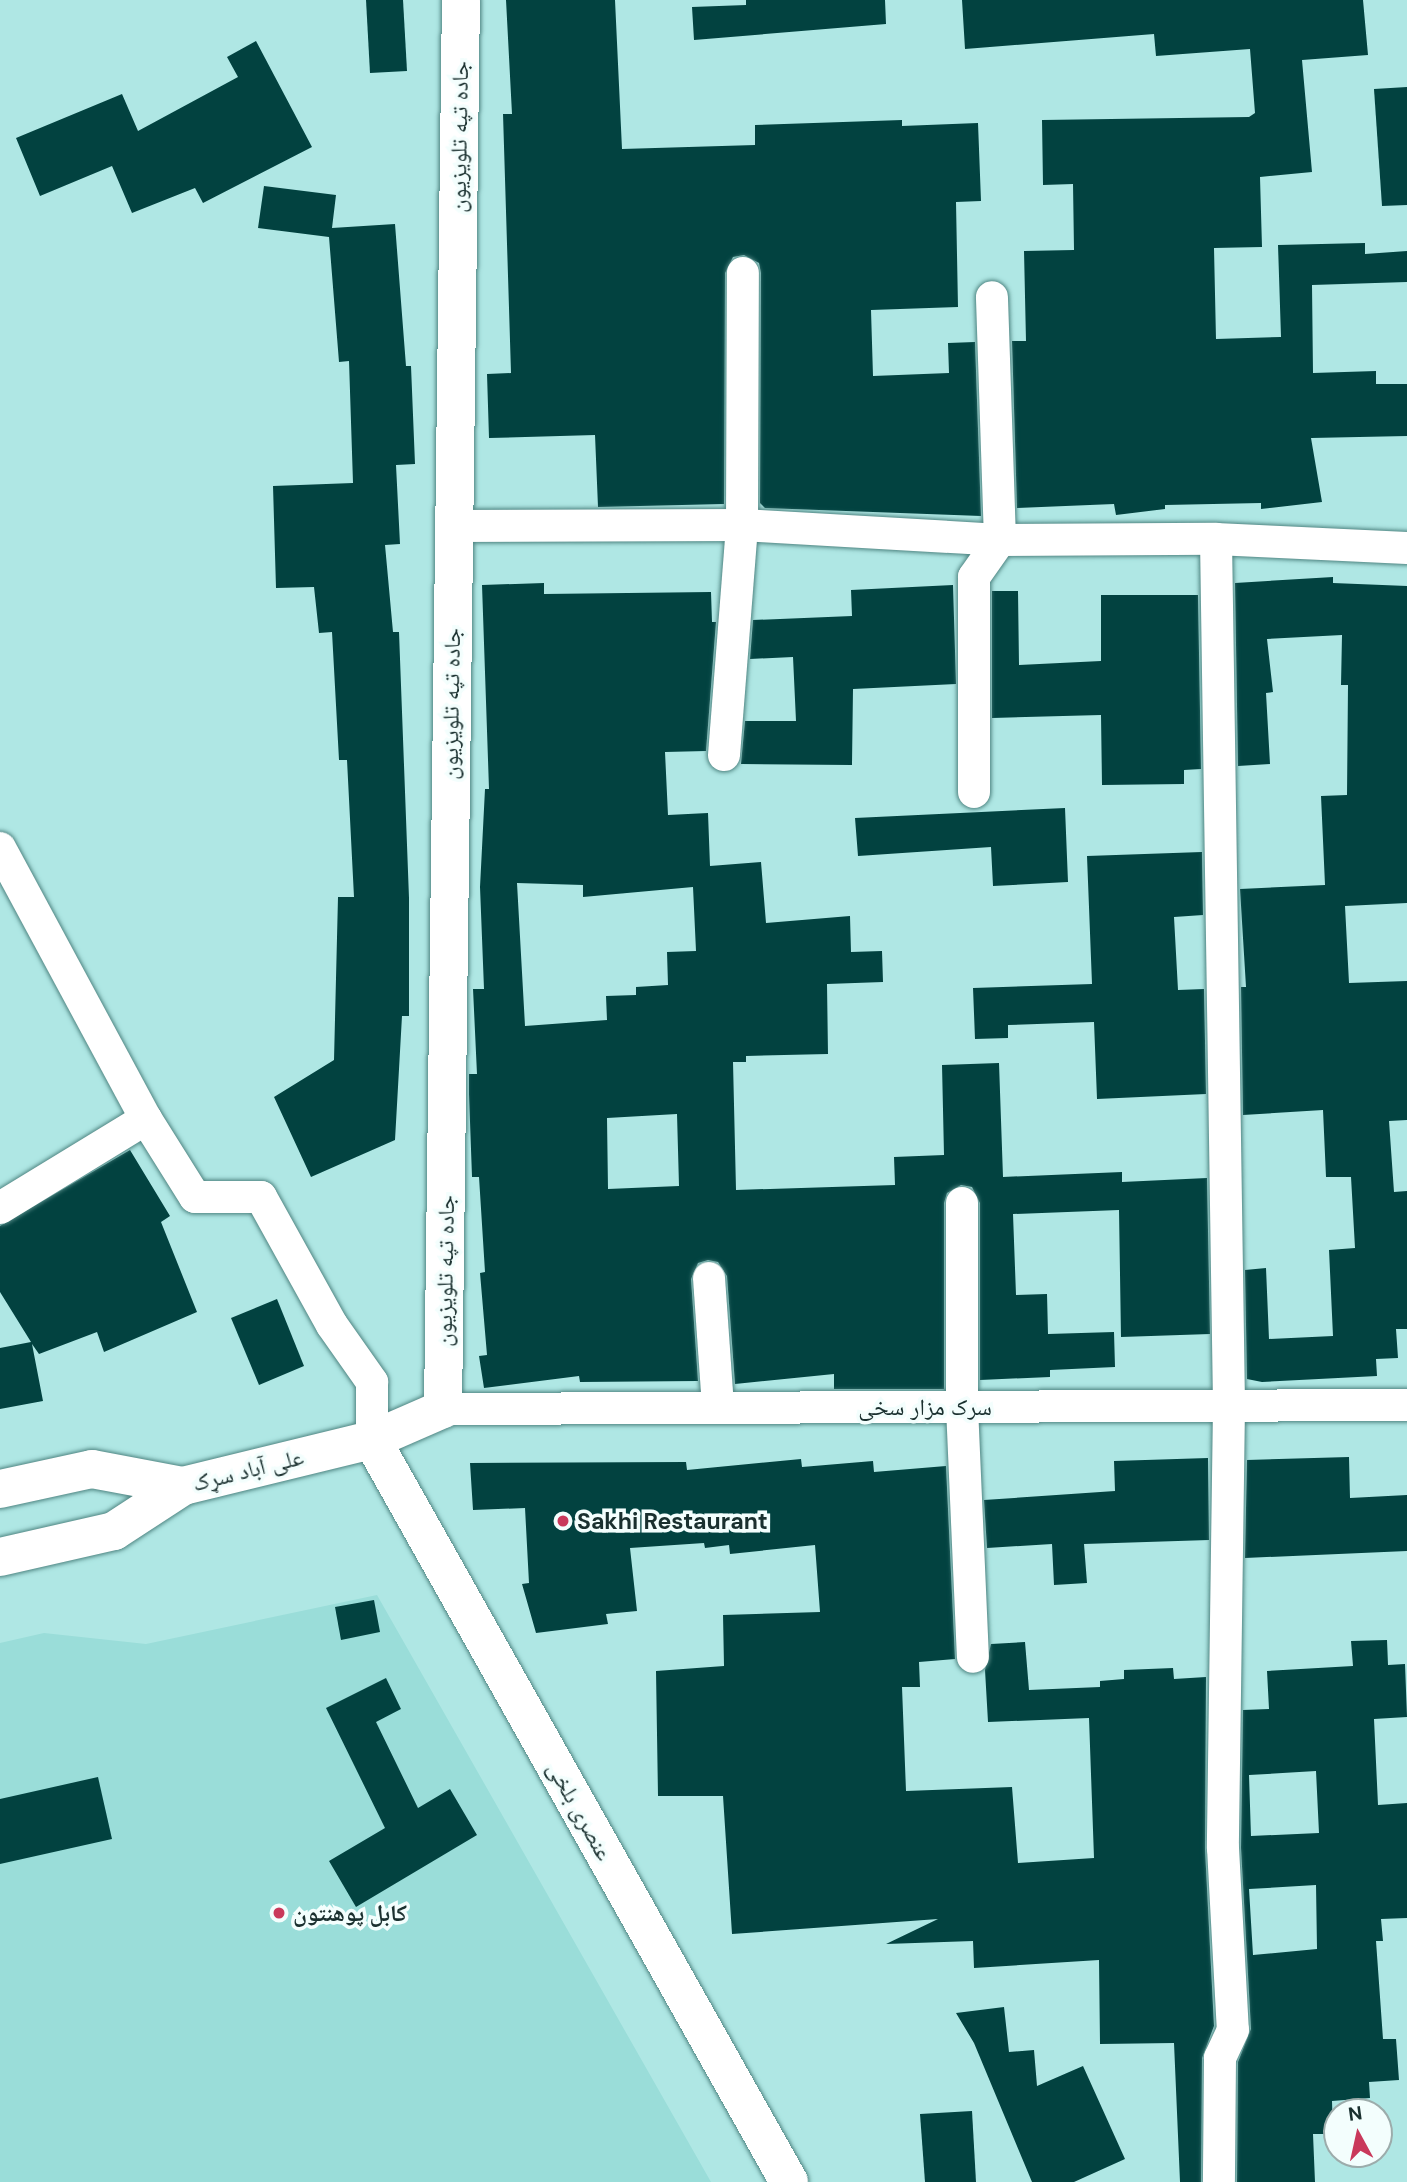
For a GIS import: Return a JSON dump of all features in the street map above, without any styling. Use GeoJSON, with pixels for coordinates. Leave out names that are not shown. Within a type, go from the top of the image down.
{"type":"FeatureCollection","features":[{"type":"Feature","properties":{"kind":"street","name":"جاده تپه تلویزیون"},"geometry":{"type":"LineString","coordinates":[[443,1409],[461,0]]}},
{"type":"Feature","properties":{"kind":"street"},"geometry":{"type":"LineString","coordinates":[[724,755],[742,526],[743,274]]}},
{"type":"Feature","properties":{"kind":"street"},"geometry":{"type":"LineString","coordinates":[[974,792],[974,578],[1000,540],[992,297]]}},
{"type":"Feature","properties":{"kind":"street"},"geometry":{"type":"LineString","coordinates":[[453,526],[742,526],[1000,540],[1216,539],[1407,548]]}},
{"type":"Feature","properties":{"kind":"street"},"geometry":{"type":"LineString","coordinates":[[1216,539],[1229,1406],[1223,1848],[1233,2030],[1220,2058],[1219,2182]]}},
{"type":"Feature","properties":{"kind":"street"},"geometry":{"type":"LineString","coordinates":[[0,848],[146,1119],[195,1197],[261,1197],[332,1325],[372,1382],[372,1440]]}},
{"type":"Feature","properties":{"kind":"street"},"geometry":{"type":"LineString","coordinates":[[0,1208],[146,1119]]}},
{"type":"Feature","properties":{"kind":"street"},"geometry":{"type":"LineString","coordinates":[[962,1203],[962,1407],[973,1657]]}},
{"type":"Feature","properties":{"kind":"street"},"geometry":{"type":"LineString","coordinates":[[709,1278],[718,1408]]}},
{"type":"Feature","properties":{"kind":"street","name":"سرک مزار سخی"},"geometry":{"type":"LineString","coordinates":[[443,1409],[1407,1405]]}},
{"type":"Feature","properties":{"kind":"street","name":"علی آباد سړک"},"geometry":{"type":"LineString","coordinates":[[0,1489],[92,1469],[183,1486],[372,1440],[443,1409]]}},
{"type":"Feature","properties":{"kind":"street","name":"عنصری بلخی"},"geometry":{"type":"LineString","coordinates":[[372,1440],[789,2182]]}},
{"type":"Feature","properties":{"kind":"street"},"geometry":{"type":"LineString","coordinates":[[0,1557],[114,1531],[183,1486]]}},
{"type":"Feature","properties":{"kind":"shaded area","name":"کابل پوهنتون"},"geometry":{"type":"Polygon","coordinates":[[[377,1595],[711,2182],[0,2182],[0,1643],[44,1633],[146,1644],[377,1595]]]}},
{"type":"Feature","properties":{"kind":"building"},"geometry":{"type":"Polygon","coordinates":[[[366,0],[403,0],[407,71],[370,73],[366,0]]]}},
{"type":"Feature","properties":{"kind":"building"},"geometry":{"type":"Polygon","coordinates":[[[506,0],[615,0],[622,149],[755,145],[755,125],[902,120],[902,126],[978,123],[981,201],[956,202],[958,307],[871,310],[873,376],[949,373],[948,343],[975,342],[981,516],[765,508],[760,503],[761,273],[759,263],[744,255],[733,257],[725,273],[724,504],[598,507],[595,435],[489,438],[487,374],[511,373],[503,114],[512,114],[506,0]]]}},
{"type":"Feature","properties":{"kind":"building"},"geometry":{"type":"Polygon","coordinates":[[[746,0],[885,0],[886,24],[694,40],[692,7],[746,5],[746,0]]]}},
{"type":"Feature","properties":{"kind":"building"},"geometry":{"type":"Polygon","coordinates":[[[962,0],[1363,0],[1368,55],[1302,60],[1312,172],[1260,177],[1262,247],[1214,248],[1216,339],[1281,337],[1278,245],[1365,243],[1365,254],[1407,251],[1407,282],[1312,285],[1313,373],[1376,371],[1376,384],[1407,384],[1407,436],[1311,438],[1322,502],[1261,509],[1261,503],[1165,505],[1165,509],[1116,515],[1114,504],[1017,508],[1012,341],[1026,341],[1024,251],[1074,250],[1073,184],[1043,185],[1042,120],[1249,117],[1255,113],[1250,49],[1156,56],[1154,34],[965,49],[962,0]]]}},
{"type":"Feature","properties":{"kind":"building"},"geometry":{"type":"Polygon","coordinates":[[[256,41],[312,147],[203,203],[195,188],[132,213],[112,166],[40,196],[16,138],[122,94],[138,131],[238,77],[227,57],[256,41]]]}},
{"type":"Feature","properties":{"kind":"building"},"geometry":{"type":"Polygon","coordinates":[[[1407,87],[1407,205],[1382,206],[1374,89],[1407,87]]]}},
{"type":"Feature","properties":{"kind":"building"},"geometry":{"type":"Polygon","coordinates":[[[264,186],[336,195],[332,228],[395,224],[406,366],[411,366],[415,464],[396,465],[400,544],[385,545],[393,632],[399,632],[409,898],[409,1016],[402,1016],[395,1140],[311,1177],[274,1097],[334,1060],[338,897],[354,897],[347,760],[339,760],[332,632],[319,633],[314,587],[276,588],[273,486],[353,483],[349,361],[339,362],[329,237],[258,228],[264,186]]]}},
{"type":"Feature","properties":{"kind":"building"},"geometry":{"type":"Polygon","coordinates":[[[1333,577],[1333,583],[1407,586],[1407,903],[1345,906],[1349,983],[1407,981],[1407,1120],[1389,1121],[1394,1192],[1407,1191],[1407,1329],[1396,1329],[1398,1358],[1376,1359],[1377,1376],[1262,1382],[1247,1379],[1245,1270],[1266,1268],[1269,1339],[1333,1336],[1329,1250],[1355,1248],[1351,1177],[1326,1177],[1323,1110],[1243,1115],[1241,987],[1246,987],[1240,889],[1325,885],[1321,796],[1347,795],[1348,685],[1341,685],[1342,635],[1267,639],[1273,692],[1266,693],[1270,764],[1238,766],[1235,583],[1333,577]]]}},
{"type":"Feature","properties":{"kind":"building"},"geometry":{"type":"Polygon","coordinates":[[[544,583],[544,594],[711,592],[712,622],[716,622],[706,751],[665,752],[668,815],[708,813],[710,866],[761,862],[766,923],[850,916],[851,952],[882,951],[883,982],[827,984],[828,1054],[746,1056],[746,1062],[733,1062],[736,1190],[895,1185],[894,1157],[944,1155],[942,1065],[999,1063],[1003,1177],[1122,1172],[1122,1182],[1207,1178],[1210,1334],[1121,1337],[1119,1210],[1013,1214],[1016,1295],[1047,1294],[1048,1334],[1114,1332],[1115,1367],[1050,1370],[1050,1377],[980,1380],[980,1203],[972,1187],[961,1185],[947,1193],[944,1203],[944,1389],[834,1389],[834,1374],[735,1384],[727,1276],[718,1262],[708,1260],[698,1263],[691,1279],[698,1381],[580,1382],[579,1376],[484,1388],[479,1356],[487,1355],[480,1273],[485,1272],[479,1177],[472,1177],[469,1094],[469,1074],[477,1074],[473,989],[484,989],[480,887],[485,789],[489,789],[482,585],[544,583]],[[517,883],[525,1026],[607,1020],[606,996],[636,995],[636,987],[668,985],[667,952],[696,951],[693,887],[583,897],[583,885],[517,883]],[[677,1114],[607,1118],[608,1189],[679,1186],[677,1114]]]}},
{"type":"Feature","properties":{"kind":"building"},"geometry":{"type":"Polygon","coordinates":[[[953,585],[956,684],[853,689],[852,765],[741,764],[745,721],[796,721],[793,657],[750,659],[753,620],[852,616],[851,590],[953,585]]]}},
{"type":"Feature","properties":{"kind":"building"},"geometry":{"type":"Polygon","coordinates":[[[992,591],[1018,591],[1019,665],[1101,661],[1101,595],[1198,595],[1201,769],[1184,770],[1184,784],[1102,785],[1101,715],[992,718],[992,591]]]}},
{"type":"Feature","properties":{"kind":"building"},"geometry":{"type":"Polygon","coordinates":[[[1065,808],[1068,882],[993,886],[991,847],[858,856],[855,818],[1065,808]]]}},
{"type":"Feature","properties":{"kind":"building"},"geometry":{"type":"Polygon","coordinates":[[[1202,852],[1203,915],[1174,917],[1178,990],[1204,989],[1206,1094],[1097,1099],[1094,1022],[1008,1025],[1008,1038],[975,1039],[973,988],[1092,984],[1087,856],[1202,852]]]}},
{"type":"Feature","properties":{"kind":"building"},"geometry":{"type":"Polygon","coordinates":[[[130,1150],[170,1216],[161,1222],[197,1312],[104,1352],[97,1332],[39,1354],[32,1344],[43,1401],[0,1409],[0,1348],[31,1342],[0,1292],[0,1226],[130,1150]]]}},
{"type":"Feature","properties":{"kind":"building"},"geometry":{"type":"Polygon","coordinates":[[[277,1299],[304,1366],[259,1385],[231,1318],[277,1299]]]}},
{"type":"Feature","properties":{"kind":"building"},"geometry":{"type":"Polygon","coordinates":[[[1349,1457],[1350,1498],[1407,1495],[1407,1551],[1245,1558],[1247,1460],[1349,1457]]]}},
{"type":"Feature","properties":{"kind":"building"},"geometry":{"type":"Polygon","coordinates":[[[1208,1458],[1209,1540],[1084,1544],[1087,1583],[1054,1585],[1052,1544],[987,1548],[984,1500],[1115,1491],[1114,1461],[1208,1458]]]}},
{"type":"Feature","properties":{"kind":"building"},"geometry":{"type":"Polygon","coordinates":[[[801,1459],[802,1467],[873,1461],[874,1472],[946,1466],[955,1659],[919,1662],[920,1687],[902,1687],[906,1791],[1012,1787],[1018,1863],[1094,1858],[1089,1718],[988,1722],[985,1670],[991,1644],[1025,1642],[1029,1690],[1100,1687],[1100,1681],[1124,1679],[1124,1670],[1173,1668],[1174,1679],[1206,1677],[1205,1849],[1214,2026],[1202,2058],[1201,2182],[1180,2182],[1174,2043],[1100,2044],[1099,1960],[974,1968],[973,1941],[886,1944],[938,1919],[732,1934],[723,1796],[658,1796],[656,1671],[724,1666],[723,1615],[820,1612],[815,1545],[730,1554],[729,1545],[705,1548],[704,1543],[630,1548],[637,1611],[606,1614],[608,1624],[536,1633],[522,1584],[529,1583],[525,1508],[473,1510],[470,1463],[686,1462],[687,1470],[801,1459]]]}},
{"type":"Feature","properties":{"kind":"building"},"geometry":{"type":"Polygon","coordinates":[[[374,1600],[380,1632],[341,1640],[335,1607],[374,1600]]]}},
{"type":"Feature","properties":{"kind":"building"},"geometry":{"type":"Polygon","coordinates":[[[1387,1640],[1388,1665],[1405,1664],[1407,1717],[1374,1719],[1378,1805],[1407,1803],[1407,1918],[1381,1919],[1383,1941],[1376,1941],[1383,2039],[1396,2039],[1399,2080],[1369,2082],[1370,2098],[1323,2098],[1323,2134],[1313,2134],[1315,2182],[1237,2182],[1238,2062],[1251,2029],[1241,1848],[1243,1710],[1269,1709],[1267,1671],[1353,1666],[1351,1641],[1387,1640]],[[1316,1771],[1249,1775],[1251,1836],[1319,1833],[1316,1771]],[[1316,1885],[1249,1889],[1253,1955],[1317,1949],[1316,1885]]]}},
{"type":"Feature","properties":{"kind":"building"},"geometry":{"type":"Polygon","coordinates":[[[386,1678],[401,1709],[376,1722],[418,1808],[450,1789],[477,1835],[356,1907],[329,1861],[385,1828],[326,1708],[386,1678]]]}},
{"type":"Feature","properties":{"kind":"building"},"geometry":{"type":"Polygon","coordinates":[[[98,1777],[112,1839],[0,1864],[0,1799],[98,1777]]]}},
{"type":"Feature","properties":{"kind":"building"},"geometry":{"type":"Polygon","coordinates":[[[1004,2007],[1009,2052],[1034,2050],[1037,2086],[1083,2066],[1125,2159],[1074,2182],[1032,2182],[974,2043],[956,2013],[1004,2007]]]}},
{"type":"Feature","properties":{"kind":"building"},"geometry":{"type":"Polygon","coordinates":[[[972,2111],[976,2182],[925,2182],[920,2114],[972,2111]]]}},
{"type":"Feature","properties":{"kind":"place","name":"Sakhi Restaurant"},"geometry":{"type":"Point","coordinates":[563,1521]}},
{"type":"Feature","properties":{"kind":"place","name":"کابل پوهنتون"},"geometry":{"type":"Point","coordinates":[279,1913]}}]}
